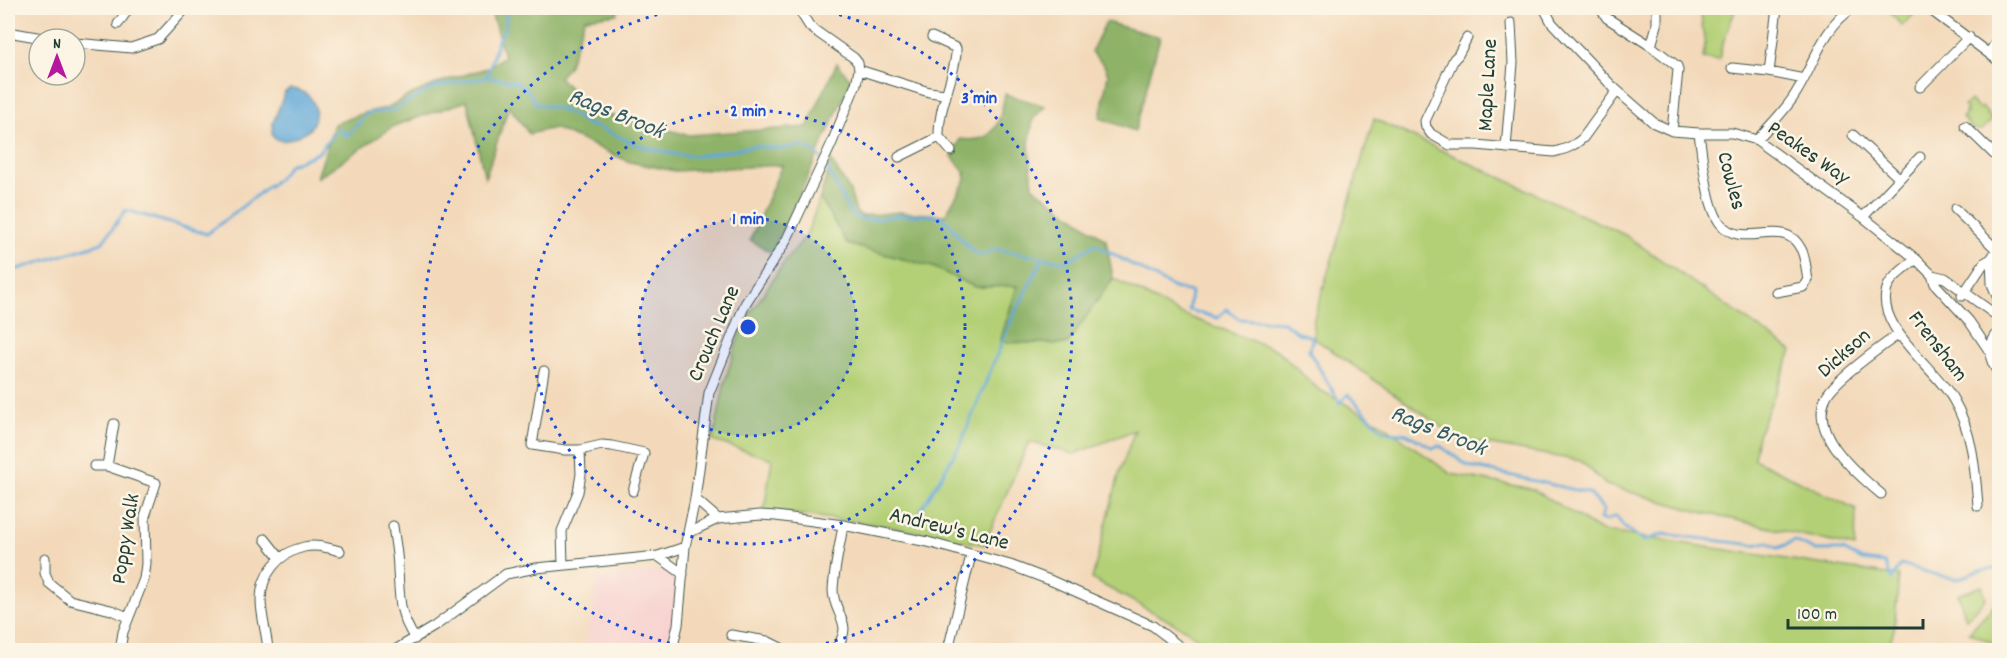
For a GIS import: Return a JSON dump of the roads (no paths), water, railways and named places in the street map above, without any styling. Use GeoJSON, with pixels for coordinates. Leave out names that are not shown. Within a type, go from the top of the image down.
{"type":"FeatureCollection","features":[{"type":"Feature","properties":{"kind":"street"},"geometry":{"type":"LineString","coordinates":[[118,24],[129,8]]}},
{"type":"Feature","properties":{"kind":"street"},"geometry":{"type":"LineString","coordinates":[[87,44],[131,48],[158,39],[186,8]]}},
{"type":"Feature","properties":{"kind":"street"},"geometry":{"type":"LineString","coordinates":[[738,8],[765,8]]}},
{"type":"Feature","properties":{"kind":"street"},"geometry":{"type":"LineString","coordinates":[[798,8],[810,27],[843,48],[854,58],[859,70],[928,92],[945,94]]}},
{"type":"Feature","properties":{"kind":"street","name":"Peakes Way"},"geometry":{"type":"LineString","coordinates":[[1544,8],[1552,23],[1617,91],[1654,123],[1672,131],[1732,133],[1757,140],[1863,217],[1916,259],[1932,275],[1935,284],[1969,321],[1990,352],[1991,360],[2000,374]]}},
{"type":"Feature","properties":{"kind":"street"},"geometry":{"type":"LineString","coordinates":[[1600,8],[1607,18],[1677,66],[1672,131]]}},
{"type":"Feature","properties":{"kind":"street"},"geometry":{"type":"LineString","coordinates":[[1651,46],[1657,24],[1657,8]]}},
{"type":"Feature","properties":{"kind":"street"},"geometry":{"type":"LineString","coordinates":[[1769,72],[1778,8]]}},
{"type":"Feature","properties":{"kind":"street"},"geometry":{"type":"LineString","coordinates":[[1757,140],[1795,95],[1823,40],[1833,26],[1853,8]]}},
{"type":"Feature","properties":{"kind":"street"},"geometry":{"type":"LineString","coordinates":[[1928,8],[2000,62]]}},
{"type":"Feature","properties":{"kind":"street"},"geometry":{"type":"LineString","coordinates":[[1989,53],[1998,39],[1998,8]]}},
{"type":"Feature","properties":{"kind":"street","name":"Maple Lane"},"geometry":{"type":"LineString","coordinates":[[1506,148],[1513,63],[1511,23]]}},
{"type":"Feature","properties":{"kind":"street"},"geometry":{"type":"LineString","coordinates":[[8,32],[27,35]]}},
{"type":"Feature","properties":{"kind":"street"},"geometry":{"type":"LineString","coordinates":[[932,37],[956,48],[956,61],[945,94],[939,137],[951,151]]}},
{"type":"Feature","properties":{"kind":"street"},"geometry":{"type":"LineString","coordinates":[[1920,87],[1969,37]]}},
{"type":"Feature","properties":{"kind":"street"},"geometry":{"type":"LineString","coordinates":[[1467,38],[1426,115],[1426,127],[1431,134],[1450,145],[1554,152],[1576,144],[1591,129],[1617,91]]}},
{"type":"Feature","properties":{"kind":"street"},"geometry":{"type":"LineString","coordinates":[[1732,68],[1769,72],[1804,80]]}},
{"type":"Feature","properties":{"kind":"street","name":"Crouch Lane"},"geometry":{"type":"LineString","coordinates":[[672,651],[678,625],[685,547],[695,500],[709,393],[745,304],[786,241],[831,145],[856,84],[859,70]]}},
{"type":"Feature","properties":{"kind":"street"},"geometry":{"type":"LineString","coordinates":[[1965,126],[2000,160]]}},
{"type":"Feature","properties":{"kind":"street","name":"Cowles"},"geometry":{"type":"LineString","coordinates":[[1699,133],[1711,202],[1715,216],[1721,225],[1738,235],[1776,232],[1787,234],[1803,250],[1808,280],[1803,287],[1776,292]]}},
{"type":"Feature","properties":{"kind":"street"},"geometry":{"type":"LineString","coordinates":[[1853,135],[1899,178]]}},
{"type":"Feature","properties":{"kind":"street"},"geometry":{"type":"LineString","coordinates":[[899,157],[939,137]]}},
{"type":"Feature","properties":{"kind":"street"},"geometry":{"type":"LineString","coordinates":[[1863,217],[1920,157]]}},
{"type":"Feature","properties":{"kind":"street"},"geometry":{"type":"LineString","coordinates":[[1955,209],[1998,248],[1991,259],[1984,263],[1957,306]]}},
{"type":"Feature","properties":{"kind":"street","name":"Frensham"},"geometry":{"type":"LineString","coordinates":[[1916,259],[1890,283],[1886,296],[1888,317],[1899,334],[1953,397],[1964,420],[1972,446],[1978,506]]}},
{"type":"Feature","properties":{"kind":"street"},"geometry":{"type":"LineString","coordinates":[[1991,259],[1992,284],[2000,303]]}},
{"type":"Feature","properties":{"kind":"street","name":"Peakes Way"},"geometry":{"type":"LineString","coordinates":[[1932,275],[1945,278],[2000,318]]}},
{"type":"Feature","properties":{"kind":"street"},"geometry":{"type":"LineString","coordinates":[[1990,352],[1992,339],[2000,330]]}},
{"type":"Feature","properties":{"kind":"street","name":"Dickson"},"geometry":{"type":"LineString","coordinates":[[1881,495],[1860,477],[1832,444],[1825,431],[1824,406],[1826,397],[1835,384],[1899,334]]}},
{"type":"Feature","properties":{"kind":"street"},"geometry":{"type":"LineString","coordinates":[[544,371],[532,445],[580,450],[602,445],[644,453],[633,491]]}},
{"type":"Feature","properties":{"kind":"street","name":"Poppy Walk"},"geometry":{"type":"LineString","coordinates":[[107,466],[114,424]]}},
{"type":"Feature","properties":{"kind":"street"},"geometry":{"type":"LineString","coordinates":[[563,565],[562,531],[578,492],[581,474],[580,450]]}},
{"type":"Feature","properties":{"kind":"street","name":"Poppy Walk"},"geometry":{"type":"LineString","coordinates":[[94,466],[107,466],[156,483],[145,516],[144,579],[128,617],[120,651]]}},
{"type":"Feature","properties":{"kind":"street"},"geometry":{"type":"LineString","coordinates":[[695,500],[718,519]]}},
{"type":"Feature","properties":{"kind":"street","name":"Andrew's Lane"},"geometry":{"type":"LineString","coordinates":[[688,533],[718,519],[760,515],[843,525],[928,542],[1010,565],[1052,581],[1153,626],[1185,651]]}},
{"type":"Feature","properties":{"kind":"street"},"geometry":{"type":"LineString","coordinates":[[834,651],[839,645],[844,626],[833,588],[843,525]]}},
{"type":"Feature","properties":{"kind":"street"},"geometry":{"type":"LineString","coordinates":[[393,526],[399,606],[415,639]]}},
{"type":"Feature","properties":{"kind":"street"},"geometry":{"type":"LineString","coordinates":[[265,539],[280,558]]}},
{"type":"Feature","properties":{"kind":"street"},"geometry":{"type":"LineString","coordinates":[[268,651],[261,593],[267,574],[280,558],[305,547],[316,546],[340,551]]}},
{"type":"Feature","properties":{"kind":"street"},"geometry":{"type":"LineString","coordinates":[[395,651],[506,574],[526,569],[658,556],[685,547]]}},
{"type":"Feature","properties":{"kind":"street"},"geometry":{"type":"LineString","coordinates":[[948,651],[971,555]]}},
{"type":"Feature","properties":{"kind":"street"},"geometry":{"type":"LineString","coordinates":[[658,556],[683,574]]}},
{"type":"Feature","properties":{"kind":"street"},"geometry":{"type":"LineString","coordinates":[[45,558],[45,573],[49,583],[70,600],[111,610],[128,617]]}},
{"type":"Feature","properties":{"kind":"street"},"geometry":{"type":"LineString","coordinates":[[731,635],[761,639],[785,651]]}},
{"type":"Feature","properties":{"kind":"water"},"geometry":{"type":"Polygon","coordinates":[[[290,89],[298,90],[310,97],[315,116],[309,130],[292,138],[278,140],[272,134],[273,123],[285,92],[290,89]]]}},
{"type":"Feature","properties":{"kind":"waterway"},"geometry":{"type":"LineString","coordinates":[[487,77],[510,8]]}},
{"type":"Feature","properties":{"kind":"waterway"},"geometry":{"type":"LineString","coordinates":[[8,272],[102,243],[126,210],[207,234],[279,178],[289,165],[318,153],[333,134],[341,128],[346,137],[368,113],[393,110],[435,87],[487,77],[516,82],[528,91],[536,104],[557,108],[586,124],[637,145],[672,154],[696,156],[755,146],[782,149],[800,146],[813,151],[822,159]]}},
{"type":"Feature","properties":{"kind":"waterway","name":"Rags Brook"},"geometry":{"type":"LineString","coordinates":[[825,164],[850,213],[856,217],[869,220],[904,215],[937,216],[947,222],[980,256],[995,249],[1066,262],[1095,244],[1174,288],[1191,292],[1189,310],[1218,318],[1226,309],[1239,319],[1284,322],[1298,333],[1313,337],[1309,351],[1340,403],[1348,394],[1383,431],[1407,434],[1433,448],[1440,446],[1468,466],[1589,493],[1604,510],[1600,519],[1606,521],[1616,516],[1624,527],[1644,541],[1663,534],[1754,545],[1767,542],[1778,548],[1795,541],[1814,550],[1843,550],[1862,560],[1885,563],[1892,579],[1901,564],[1957,579],[1978,571],[2000,568]]}},
{"type":"Feature","properties":{"kind":"waterway"},"geometry":{"type":"LineString","coordinates":[[913,523],[960,445],[1010,323],[1043,258]]}}]}
